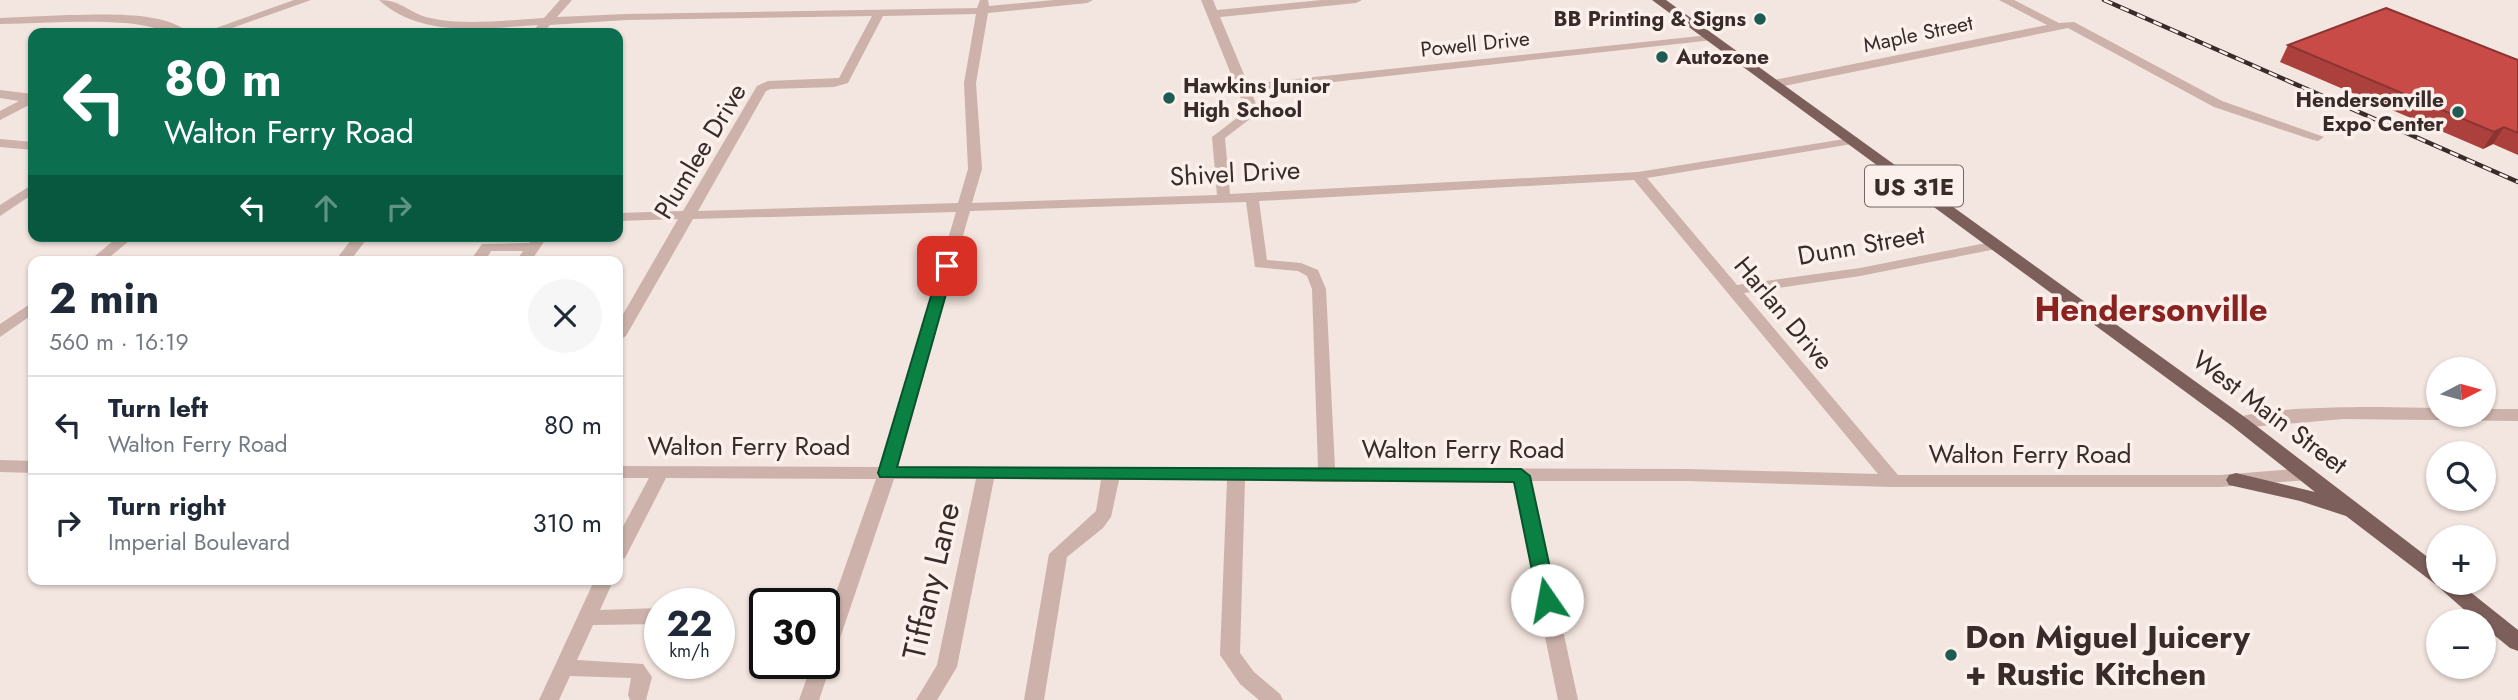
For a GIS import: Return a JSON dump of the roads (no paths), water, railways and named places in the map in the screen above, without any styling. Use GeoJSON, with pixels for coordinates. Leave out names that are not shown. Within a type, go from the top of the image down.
{"type":"FeatureCollection","features":[{"type":"Feature","properties":{"kind":"main road","name":"West Main Street"},"geometry":{"type":"LineString","coordinates":[[1658,0],[2239,422],[2426,568]]}},
{"type":"Feature","properties":{"kind":"main road"},"geometry":{"type":"LineString","coordinates":[[2236,480],[2315,498],[2377,529]]}},
{"type":"Feature","properties":{"kind":"main road"},"geometry":{"type":"LineString","coordinates":[[2460,595],[2518,642]]}},
{"type":"Feature","properties":{"kind":"street"},"geometry":{"type":"LineString","coordinates":[[223,28],[305,0]]}},
{"type":"Feature","properties":{"kind":"street"},"geometry":{"type":"LineString","coordinates":[[385,0],[424,21],[466,26],[548,20],[879,13],[1087,0]]}},
{"type":"Feature","properties":{"kind":"street"},"geometry":{"type":"LineString","coordinates":[[541,28],[566,0]]}},
{"type":"Feature","properties":{"kind":"street"},"geometry":{"type":"LineString","coordinates":[[819,14],[826,0]]}},
{"type":"Feature","properties":{"kind":"street"},"geometry":{"type":"LineString","coordinates":[[1207,0],[1254,113],[1218,137],[1224,198]]}},
{"type":"Feature","properties":{"kind":"street"},"geometry":{"type":"LineString","coordinates":[[1215,14],[1356,0]]}},
{"type":"Feature","properties":{"kind":"street"},"geometry":{"type":"LineString","coordinates":[[2005,0],[2056,25]]}},
{"type":"Feature","properties":{"kind":"street"},"geometry":{"type":"LineString","coordinates":[[840,610],[887,473],[975,169],[970,83],[983,5]]}},
{"type":"Feature","properties":{"kind":"street","name":"Plumlee Drive"},"geometry":{"type":"LineString","coordinates":[[625,312],[686,217],[761,89],[768,85],[834,83],[844,80],[879,13]]}},
{"type":"Feature","properties":{"kind":"street"},"geometry":{"type":"LineString","coordinates":[[0,21],[150,20],[177,28]]}},
{"type":"Feature","properties":{"kind":"street","name":"Maple Street"},"geometry":{"type":"LineString","coordinates":[[1774,84],[2070,24],[2218,104],[2318,137]]}},
{"type":"Feature","properties":{"kind":"street","name":"Powell Drive"},"geometry":{"type":"LineString","coordinates":[[1245,88],[1709,38]]}},
{"type":"Feature","properties":{"kind":"street"},"geometry":{"type":"LineString","coordinates":[[0,94],[28,98]]}},
{"type":"Feature","properties":{"kind":"street"},"geometry":{"type":"LineString","coordinates":[[0,117],[28,102]]}},
{"type":"Feature","properties":{"kind":"street","name":"Shivel Drive"},"geometry":{"type":"LineString","coordinates":[[623,217],[1252,197],[1638,176],[1852,141]]}},
{"type":"Feature","properties":{"kind":"street"},"geometry":{"type":"LineString","coordinates":[[0,144],[28,146]]}},
{"type":"Feature","properties":{"kind":"street","name":"Harlan Drive"},"geometry":{"type":"LineString","coordinates":[[1638,176],[1893,481]]}},
{"type":"Feature","properties":{"kind":"street"},"geometry":{"type":"LineString","coordinates":[[0,212],[28,192]]}},
{"type":"Feature","properties":{"kind":"street"},"geometry":{"type":"LineString","coordinates":[[1252,197],[1261,264],[1301,267],[1313,273],[1319,289],[1327,476]]}},
{"type":"Feature","properties":{"kind":"street"},"geometry":{"type":"LineString","coordinates":[[102,256],[120,242]]}},
{"type":"Feature","properties":{"kind":"street"},"geometry":{"type":"LineString","coordinates":[[346,256],[357,242]]}},
{"type":"Feature","properties":{"kind":"street"},"geometry":{"type":"LineString","coordinates":[[481,256],[487,247],[537,242]]}},
{"type":"Feature","properties":{"kind":"street","name":"Dunn Street"},"geometry":{"type":"LineString","coordinates":[[1734,290],[1860,272],[1996,245]]}},
{"type":"Feature","properties":{"kind":"street"},"geometry":{"type":"LineString","coordinates":[[0,332],[28,311]]}},
{"type":"Feature","properties":{"kind":"street"},"geometry":{"type":"LineString","coordinates":[[2239,422],[2278,415],[2518,415]]}},
{"type":"Feature","properties":{"kind":"street"},"geometry":{"type":"LineString","coordinates":[[0,466],[28,467]]}},
{"type":"Feature","properties":{"kind":"street","name":"Walton Ferry Road"},"geometry":{"type":"LineString","coordinates":[[623,472],[1688,475],[1893,481],[2236,480],[2308,474]]}},
{"type":"Feature","properties":{"kind":"street"},"geometry":{"type":"LineString","coordinates":[[623,544],[661,472]]}},
{"type":"Feature","properties":{"kind":"street","name":"Tiffany Lane"},"geometry":{"type":"LineString","coordinates":[[926,700],[947,667],[986,474]]}},
{"type":"Feature","properties":{"kind":"street"},"geometry":{"type":"LineString","coordinates":[[1034,700],[1058,554],[1097,523],[1105,512],[1111,474]]}},
{"type":"Feature","properties":{"kind":"street"},"geometry":{"type":"LineString","coordinates":[[1236,475],[1230,655],[1247,678],[1273,700]]}},
{"type":"Feature","properties":{"kind":"street"},"geometry":{"type":"LineString","coordinates":[[1521,476],[1568,700]]}},
{"type":"Feature","properties":{"kind":"street"},"geometry":{"type":"LineString","coordinates":[[548,700],[602,585]]}},
{"type":"Feature","properties":{"kind":"street"},"geometry":{"type":"LineString","coordinates":[[587,618],[644,616]]}},
{"type":"Feature","properties":{"kind":"street"},"geometry":{"type":"LineString","coordinates":[[564,668],[636,670],[642,677],[638,695]]}},
{"type":"Feature","properties":{"kind":"street"},"geometry":{"type":"LineString","coordinates":[[809,700],[816,679]]}},
{"type":"Feature","properties":{"kind":"railway"},"geometry":{"type":"LineString","coordinates":[[2104,0],[2518,182]]}},
{"type":"Feature","properties":{"kind":"place","name":"BB Printing & Signs"},"geometry":{"type":"Point","coordinates":[1760,19]}},
{"type":"Feature","properties":{"kind":"place","name":"Autozone"},"geometry":{"type":"Point","coordinates":[1662,57]}},
{"type":"Feature","properties":{"kind":"place","name":"Hawkins Junior High School"},"geometry":{"type":"Point","coordinates":[1169,98]}},
{"type":"Feature","properties":{"kind":"place","name":"Hendersonville Expo Center"},"geometry":{"type":"Point","coordinates":[2458,112]}},
{"type":"Feature","properties":{"kind":"place","name":"Don Miguel Juicery + Rustic Kitchen"},"geometry":{"type":"Point","coordinates":[1951,655]}},
{"type":"Feature","properties":{"kind":"district","name":"Hendersonville"},"geometry":{"type":"Point","coordinates":[2151,309]}}]}
